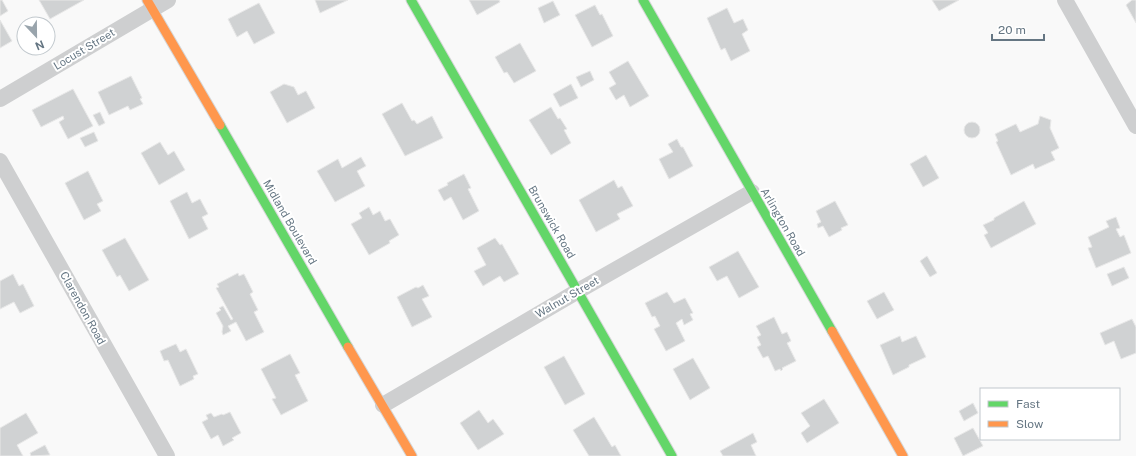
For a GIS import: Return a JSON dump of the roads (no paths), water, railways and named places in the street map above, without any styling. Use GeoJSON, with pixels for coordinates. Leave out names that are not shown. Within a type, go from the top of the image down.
{"type":"FeatureCollection","features":[{"type":"Feature","properties":{"kind":"street","name":"Locust Street"},"geometry":{"type":"LineString","coordinates":[[0,99],[150,4],[168,0]]}},
{"type":"Feature","properties":{"kind":"street","name":"Brunswick Road"},"geometry":{"type":"LineString","coordinates":[[411,0],[672,456]]}},
{"type":"Feature","properties":{"kind":"street","name":"Arlington Road"},"geometry":{"type":"LineString","coordinates":[[643,0],[903,456]]}},
{"type":"Feature","properties":{"kind":"street"},"geometry":{"type":"LineString","coordinates":[[1065,0],[1136,126]]}},
{"type":"Feature","properties":{"kind":"street","name":"Midland Boulevard"},"geometry":{"type":"LineString","coordinates":[[150,4],[412,456]]}},
{"type":"Feature","properties":{"kind":"street","name":"Clarendon Road"},"geometry":{"type":"LineString","coordinates":[[0,161],[167,456]]}},
{"type":"Feature","properties":{"kind":"street","name":"Walnut Street"},"geometry":{"type":"LineString","coordinates":[[383,405],[578,291],[752,192]]}}]}
